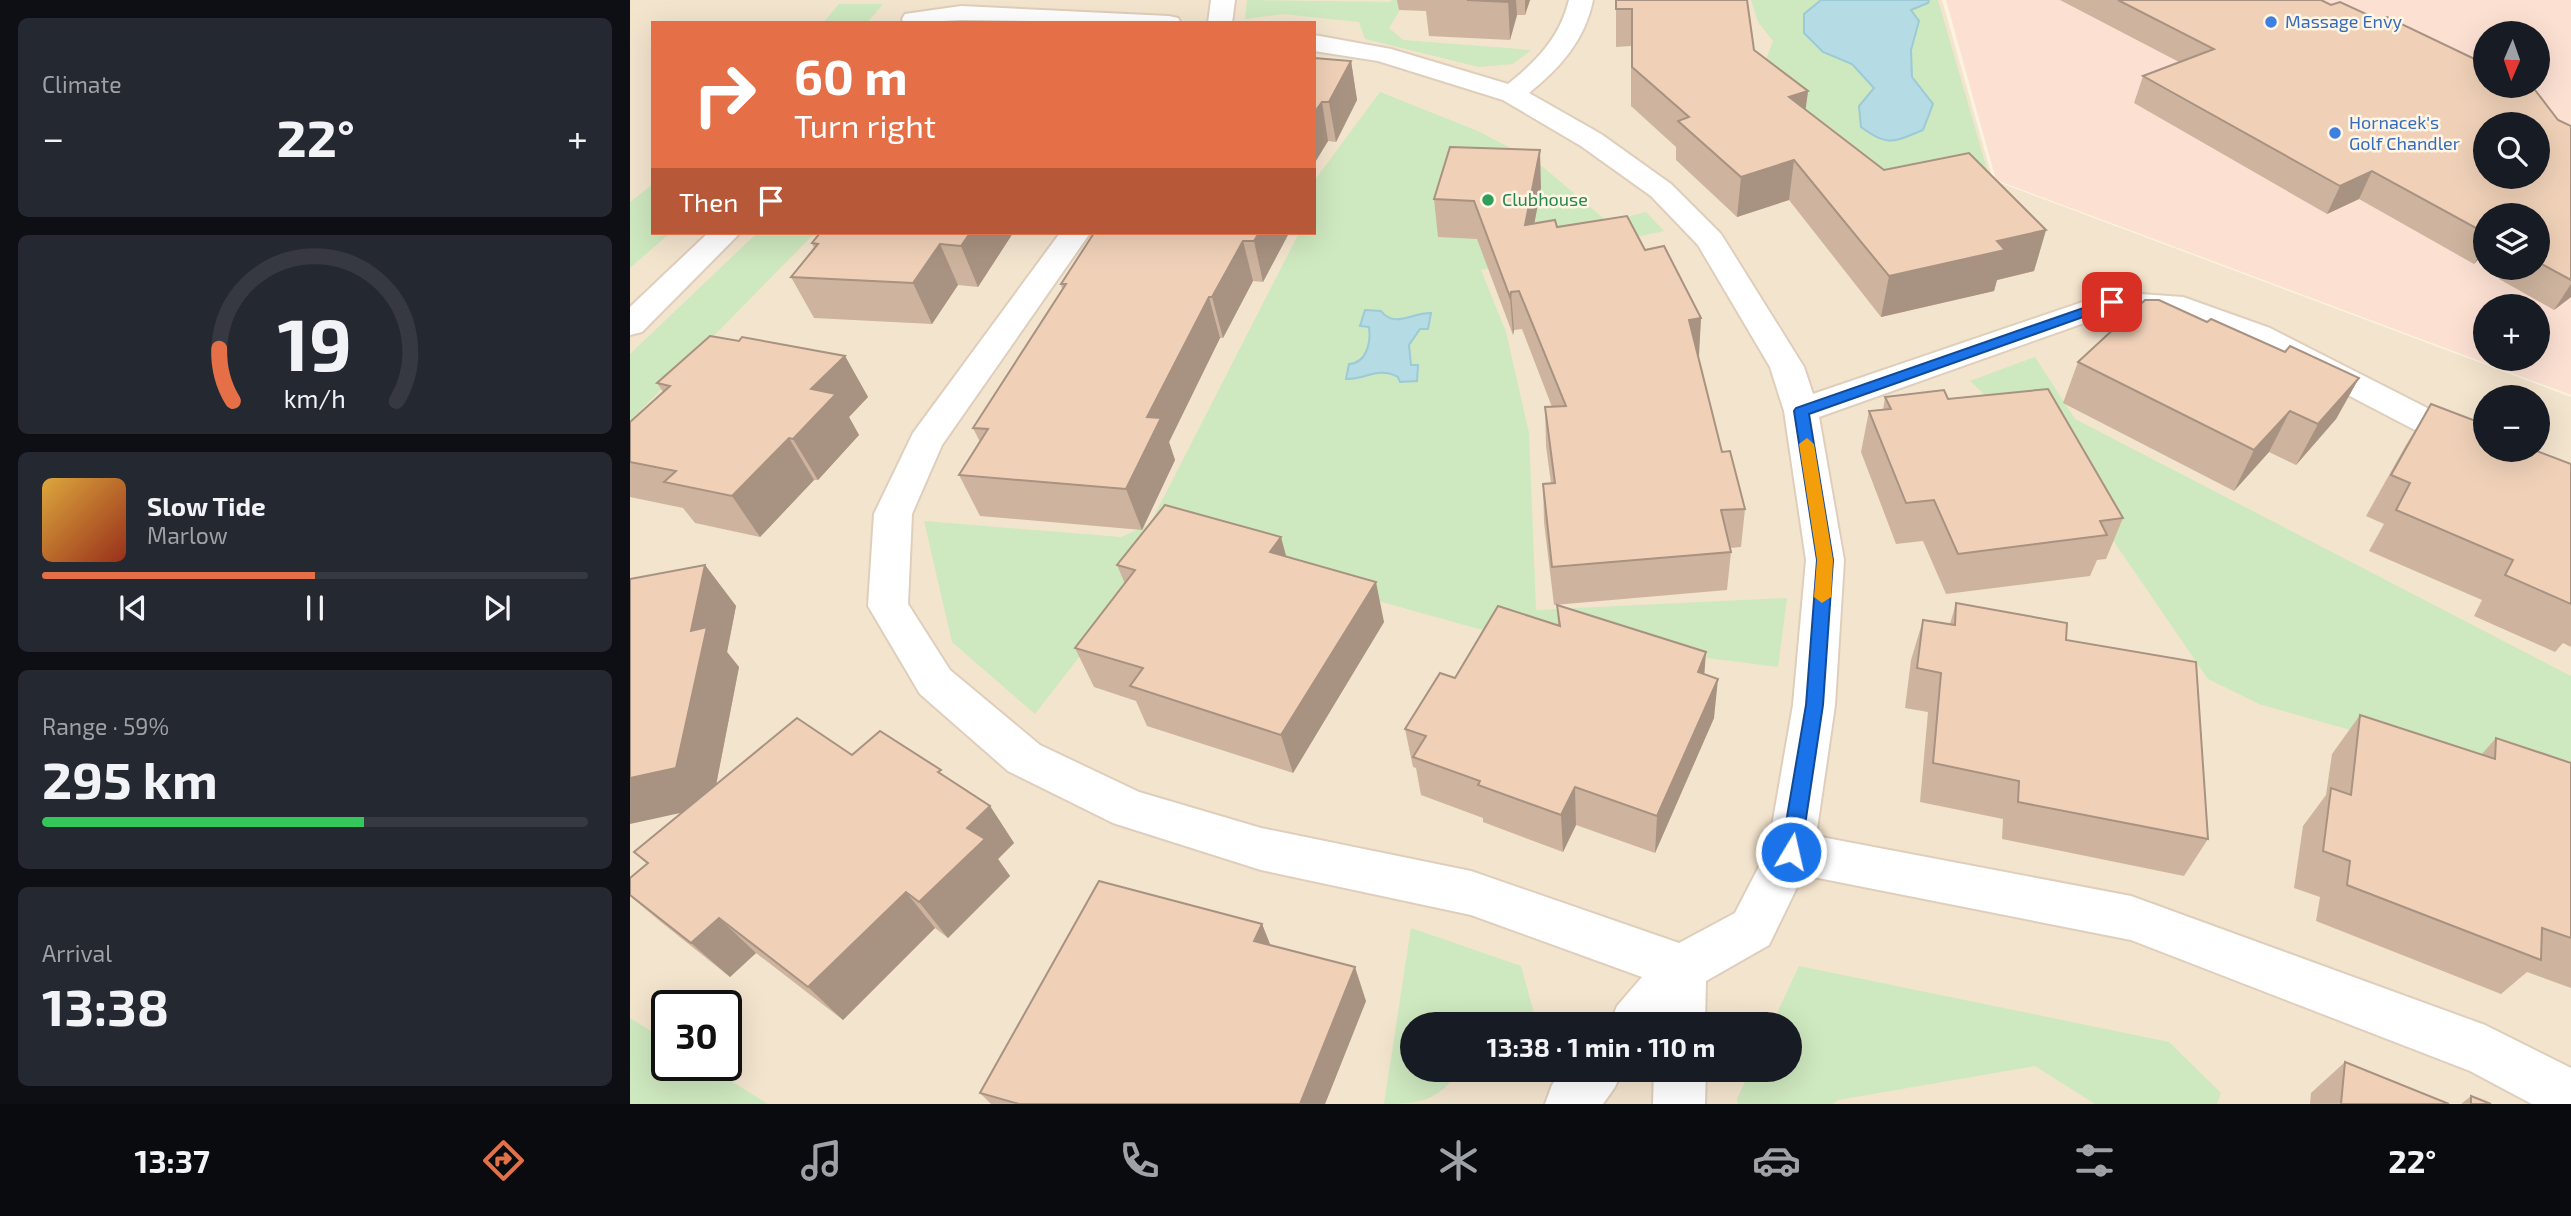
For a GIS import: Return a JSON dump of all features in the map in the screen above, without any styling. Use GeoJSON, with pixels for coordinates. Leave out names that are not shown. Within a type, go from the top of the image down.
{"type":"FeatureCollection","features":[{"type":"Feature","properties":{"kind":"street"},"geometry":{"type":"LineString","coordinates":[[1220,21],[1223,0]]}},
{"type":"Feature","properties":{"kind":"street"},"geometry":{"type":"LineString","coordinates":[[1512,94],[1561,49],[1579,14],[1581,0]]}},
{"type":"Feature","properties":{"kind":"street"},"geometry":{"type":"LineString","coordinates":[[918,16],[961,13],[1114,21]]}},
{"type":"Feature","properties":{"kind":"street"},"geometry":{"type":"LineString","coordinates":[[1316,43],[1382,54],[1512,94],[1591,140],[1661,190],[1710,240],[1787,367],[1801,411],[1825,560],[1814,705],[1791,852],[1752,929],[1682,968],[1645,1012]]}},
{"type":"Feature","properties":{"kind":"street"},"geometry":{"type":"LineString","coordinates":[[630,325],[723,235]]}},
{"type":"Feature","properties":{"kind":"street"},"geometry":{"type":"LineString","coordinates":[[1074,235],[926,442],[893,514],[888,606],[935,682],[1024,758],[1129,809],[1261,849],[1471,892],[1682,968]]}},
{"type":"Feature","properties":{"kind":"street"},"geometry":{"type":"LineString","coordinates":[[1801,411],[2112,302],[2183,307],[2258,335],[2425,421],[2473,439]]}},
{"type":"Feature","properties":{"kind":"street"},"geometry":{"type":"LineString","coordinates":[[1791,852],[2131,918],[2485,1051],[2571,1096]]}},
{"type":"Feature","properties":{"kind":"street"},"geometry":{"type":"LineString","coordinates":[[1681,1012],[1682,968]]}},
{"type":"Feature","properties":{"kind":"street"},"geometry":{"type":"LineString","coordinates":[[1571,1104],[1587,1082]]}},
{"type":"Feature","properties":{"kind":"street"},"geometry":{"type":"LineString","coordinates":[[1679,1104],[1680,1082]]}},
{"type":"Feature","properties":{"kind":"shaded area"},"geometry":{"type":"Polygon","coordinates":[[[630,0],[1942,0],[1993,180],[2473,360],[2473,371],[2502,371],[2539,385],[2473,385],[2473,462],[2550,462],[2550,389],[2571,397],[2571,1104],[630,1104],[630,0]]]}},
{"type":"Feature","properties":{"kind":"shaded area"},"geometry":{"type":"Polygon","coordinates":[[[1946,0],[2571,0],[2571,395],[2507,371],[2550,371],[2550,294],[2473,294],[2473,358],[1996,180],[1946,0]]]}},
{"type":"Feature","properties":{"kind":"green space"},"geometry":{"type":"Polygon","coordinates":[[[1247,0],[1406,0],[1389,28],[1403,40],[1531,50],[1513,64],[1479,67],[1365,39],[1359,22],[1283,14],[1245,19],[1247,0]]]}},
{"type":"Feature","properties":{"kind":"green space"},"geometry":{"type":"Polygon","coordinates":[[[1751,0],[1938,0],[1991,183],[1883,178],[1771,92],[1763,68],[1773,41],[1758,22],[1751,0]]]}},
{"type":"Feature","properties":{"kind":"green space"},"geometry":{"type":"Polygon","coordinates":[[[839,4],[883,4],[869,21],[825,21],[839,4]]]}},
{"type":"Feature","properties":{"kind":"green space"},"geometry":{"type":"Polygon","coordinates":[[[1380,92],[1478,131],[1537,162],[1608,222],[1646,212],[1664,231],[1481,270],[1506,332],[1529,433],[1536,610],[1787,598],[1778,667],[1479,629],[1205,553],[1154,560],[1035,714],[952,642],[924,521],[1121,537],[1150,524],[1298,235],[1316,235],[1316,178],[1380,92]]]}},
{"type":"Feature","properties":{"kind":"green space"},"geometry":{"type":"Polygon","coordinates":[[[651,186],[651,235],[668,235],[630,268],[630,202],[651,186]]]}},
{"type":"Feature","properties":{"kind":"green space"},"geometry":{"type":"Polygon","coordinates":[[[755,235],[813,235],[630,421],[630,354],[755,235]]]}},
{"type":"Feature","properties":{"kind":"green space"},"geometry":{"type":"Polygon","coordinates":[[[2035,357],[2075,419],[2571,676],[2571,805],[2551,787],[2259,704],[2208,679],[2093,511],[2079,482],[1970,381],[2035,357]]]}},
{"type":"Feature","properties":{"kind":"green space"},"geometry":{"type":"Polygon","coordinates":[[[1411,928],[1521,966],[1534,1012],[1400,1012],[1400,1082],[1450,1082],[1436,1094],[1419,1101],[1384,1104],[1411,928]]]}},
{"type":"Feature","properties":{"kind":"green space"},"geometry":{"type":"Polygon","coordinates":[[[1799,966],[2169,1042],[2221,1093],[2217,1104],[2095,1104],[2035,1066],[1838,1100],[1833,1104],[1738,1104],[1737,1099],[1745,1082],[1802,1082],[1802,1012],[1778,1012],[1799,966]]]}},
{"type":"Feature","properties":{"kind":"green space"},"geometry":{"type":"Polygon","coordinates":[[[630,1018],[651,1031],[651,1081],[731,1081],[768,1104],[630,1104],[630,1018]]]}},
{"type":"Feature","properties":{"kind":"water"},"geometry":{"type":"Polygon","coordinates":[[[1821,0],[1929,0],[1928,3],[1911,10],[1919,21],[1911,50],[1912,77],[1933,104],[1923,130],[1897,140],[1885,140],[1861,127],[1859,106],[1874,88],[1852,64],[1823,52],[1804,33],[1804,14],[1821,0]]]}},
{"type":"Feature","properties":{"kind":"water"},"geometry":{"type":"Polygon","coordinates":[[[1365,310],[1381,311],[1392,319],[1431,313],[1428,329],[1420,329],[1409,345],[1411,365],[1418,365],[1417,381],[1400,382],[1398,377],[1384,373],[1346,379],[1349,364],[1364,356],[1368,345],[1369,327],[1360,326],[1365,310]]]}},
{"type":"Feature","properties":{"kind":"building"},"geometry":{"type":"Polygon","coordinates":[[[1467,0],[1508,0],[1508,2],[1467,0]]]}},
{"type":"Feature","properties":{"kind":"building"},"geometry":{"type":"Polygon","coordinates":[[[1616,0],[1747,0],[1754,50],[1808,91],[1789,97],[1884,170],[1969,153],[2046,230],[1997,241],[2005,250],[1889,276],[1794,160],[1741,177],[1678,121],[1689,117],[1632,67],[1632,9],[1616,9],[1616,0]]]}},
{"type":"Feature","properties":{"kind":"building"},"geometry":{"type":"Polygon","coordinates":[[[2118,0],[2321,0],[2331,5],[2340,2],[2379,20],[2387,17],[2473,58],[2473,98],[2541,98],[2558,120],[2571,126],[2571,280],[2550,269],[2550,203],[2473,203],[2473,226],[2372,171],[2340,186],[2143,76],[2214,49],[2118,0]]]}},
{"type":"Feature","properties":{"kind":"building"},"geometry":{"type":"Polygon","coordinates":[[[1316,58],[1351,61],[1329,102],[1322,102],[1316,110],[1316,58]]]}},
{"type":"Feature","properties":{"kind":"building"},"geometry":{"type":"Polygon","coordinates":[[[1450,147],[1540,150],[1525,225],[1555,220],[1557,227],[1627,216],[1645,250],[1664,246],[1701,318],[1689,320],[1722,452],[1730,451],[1745,509],[1721,510],[1731,552],[1552,567],[1543,484],[1555,483],[1545,407],[1566,406],[1519,291],[1511,292],[1510,297],[1474,201],[1434,199],[1450,147]]]}},
{"type":"Feature","properties":{"kind":"building"},"geometry":{"type":"Polygon","coordinates":[[[818,235],[969,235],[961,246],[940,244],[913,283],[791,277],[818,244],[812,243],[818,235]]]}},
{"type":"Feature","properties":{"kind":"building"},"geometry":{"type":"Polygon","coordinates":[[[1093,235],[1258,235],[1254,241],[1243,241],[1212,297],[1209,297],[1147,417],[1161,418],[1126,489],[959,475],[988,429],[973,428],[1066,284],[1061,284],[1093,235]]]}},
{"type":"Feature","properties":{"kind":"building"},"geometry":{"type":"Polygon","coordinates":[[[2145,300],[2159,300],[2207,322],[2211,319],[2285,352],[2290,346],[2359,378],[2318,424],[2290,411],[2254,450],[2078,362],[2145,300]]]}},
{"type":"Feature","properties":{"kind":"building"},"geometry":{"type":"Polygon","coordinates":[[[710,336],[739,341],[742,337],[845,356],[811,389],[836,394],[732,496],[664,482],[676,471],[630,462],[630,422],[670,386],[657,383],[710,336]]]}},
{"type":"Feature","properties":{"kind":"building"},"geometry":{"type":"Polygon","coordinates":[[[2048,389],[2123,518],[2100,521],[2107,535],[1958,554],[1934,500],[1906,503],[1869,411],[1891,409],[1885,397],[1944,390],[1948,399],[2048,389]]]}},
{"type":"Feature","properties":{"kind":"building"},"geometry":{"type":"Polygon","coordinates":[[[2431,404],[2473,420],[2473,462],[2550,462],[2550,456],[2571,464],[2571,604],[2505,575],[2513,560],[2396,510],[2410,483],[2391,475],[2431,404]]]}},
{"type":"Feature","properties":{"kind":"building"},"geometry":{"type":"Polygon","coordinates":[[[1165,505],[1281,537],[1270,552],[1376,582],[1281,735],[1130,686],[1143,668],[1075,648],[1135,570],[1117,565],[1165,505]]]}},
{"type":"Feature","properties":{"kind":"building"},"geometry":{"type":"Polygon","coordinates":[[[705,565],[691,631],[707,627],[676,768],[630,778],[630,579],[705,565]]]}},
{"type":"Feature","properties":{"kind":"building"},"geometry":{"type":"Polygon","coordinates":[[[1956,603],[2067,623],[2066,640],[2196,662],[2208,839],[2018,802],[2019,781],[1933,763],[1941,673],[1917,668],[1923,620],[1955,625],[1956,603]]]}},
{"type":"Feature","properties":{"kind":"building"},"geometry":{"type":"Polygon","coordinates":[[[1557,605],[1706,652],[1698,672],[1718,679],[1657,816],[1575,787],[1561,815],[1478,785],[1480,781],[1413,757],[1426,736],[1405,729],[1440,673],[1455,678],[1498,606],[1560,626],[1557,605]]]}},
{"type":"Feature","properties":{"kind":"building"},"geometry":{"type":"Polygon","coordinates":[[[2360,715],[2495,759],[2496,738],[2571,763],[2571,938],[2542,928],[2541,960],[2347,885],[2350,861],[2323,851],[2331,788],[2351,795],[2360,715]]]}},
{"type":"Feature","properties":{"kind":"building"},"geometry":{"type":"Polygon","coordinates":[[[797,718],[852,755],[880,731],[941,770],[938,772],[990,806],[967,828],[985,839],[919,902],[906,892],[808,987],[719,918],[691,943],[630,895],[630,878],[648,863],[634,852],[797,718]]]}},
{"type":"Feature","properties":{"kind":"building"},"geometry":{"type":"Polygon","coordinates":[[[1099,881],[1262,924],[1254,941],[1355,967],[1300,1104],[1019,1104],[980,1093],[1099,881]]]}},
{"type":"Feature","properties":{"kind":"building"},"geometry":{"type":"Polygon","coordinates":[[[2345,1062],[2449,1104],[2341,1104],[2345,1062]]]}},
{"type":"Feature","properties":{"kind":"building"},"geometry":{"type":"Polygon","coordinates":[[[2471,1096],[2491,1104],[2471,1104],[2471,1096]]]}},
{"type":"Feature","properties":{"kind":"slow traffic"},"geometry":{"type":"LineString","coordinates":[[1807,444],[1825,560],[1822,597]]}},
{"type":"Feature","properties":{"kind":"place","name":"Massage Envy"},"geometry":{"type":"Point","coordinates":[2271,22]}},
{"type":"Feature","properties":{"kind":"place","name":"Hornacek's Golf Chandler"},"geometry":{"type":"Point","coordinates":[2335,133]}},
{"type":"Feature","properties":{"kind":"place","name":"Clubhouse"},"geometry":{"type":"Point","coordinates":[1488,200]}},
{"type":"Feature","properties":{"kind":"route"},"geometry":{"type":"LineString","coordinates":[[1791,852],[1814,705],[1825,560],[1801,411],[2112,302]]}}]}
